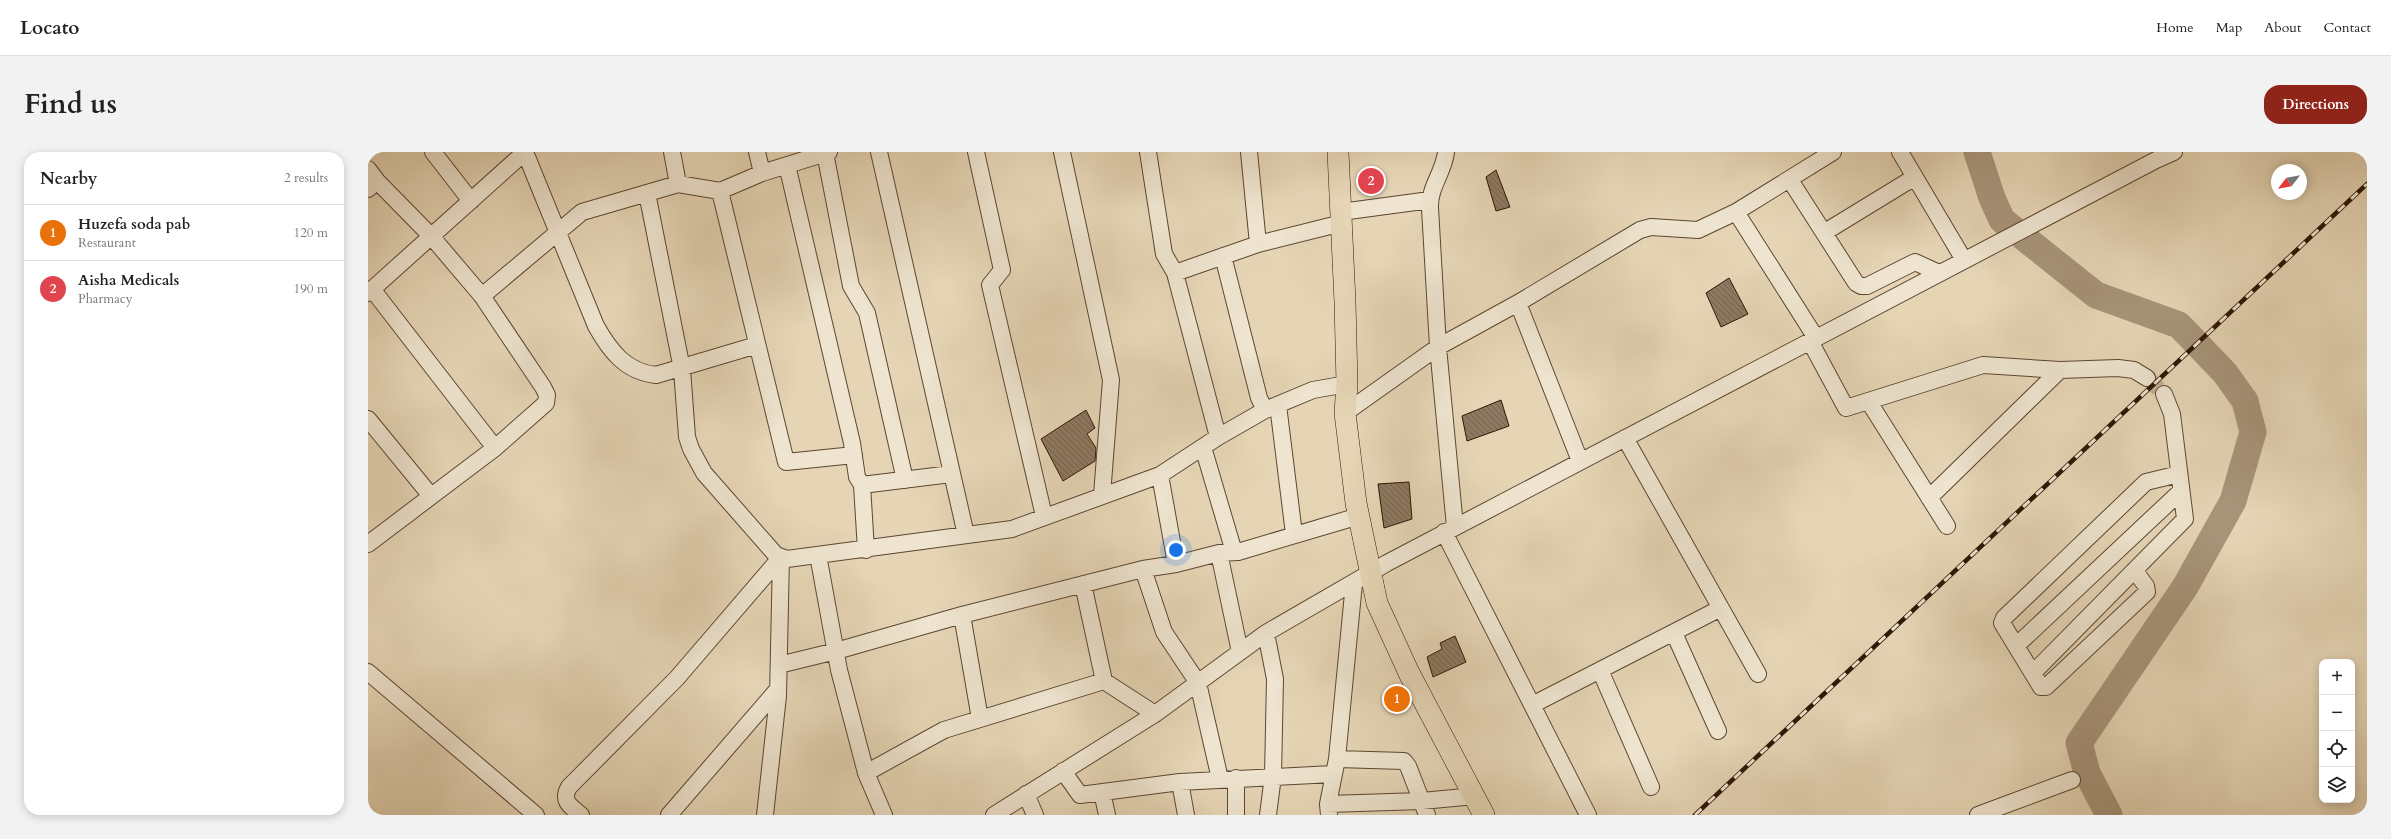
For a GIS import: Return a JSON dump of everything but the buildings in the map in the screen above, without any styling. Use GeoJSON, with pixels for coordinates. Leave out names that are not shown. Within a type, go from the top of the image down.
{"type":"FeatureCollection","features":[{"type":"Feature","properties":{"kind":"main road"},"geometry":{"type":"LineString","coordinates":[[1338,152],[1347,384],[1346,413],[1359,516],[1363,578],[1377,603],[1409,672],[1484,815]]}},
{"type":"Feature","properties":{"kind":"street"},"geometry":{"type":"LineString","coordinates":[[433,152],[471,201]]}},
{"type":"Feature","properties":{"kind":"street"},"geometry":{"type":"LineString","coordinates":[[672,152],[678,184]]}},
{"type":"Feature","properties":{"kind":"street"},"geometry":{"type":"LineString","coordinates":[[757,152],[762,174]]}},
{"type":"Feature","properties":{"kind":"street"},"geometry":{"type":"LineString","coordinates":[[879,152],[966,535]]}},
{"type":"Feature","properties":{"kind":"street"},"geometry":{"type":"LineString","coordinates":[[976,152],[1002,270],[990,285],[1044,516]]}},
{"type":"Feature","properties":{"kind":"street"},"geometry":{"type":"LineString","coordinates":[[1062,152],[1111,380],[1102,495]]}},
{"type":"Feature","properties":{"kind":"street"},"geometry":{"type":"LineString","coordinates":[[1148,152],[1164,254],[1175,273],[1218,437]]}},
{"type":"Feature","properties":{"kind":"street"},"geometry":{"type":"LineString","coordinates":[[1249,152],[1258,244]]}},
{"type":"Feature","properties":{"kind":"street"},"geometry":{"type":"LineString","coordinates":[[1446,152],[1430,200],[1450,529],[1532,705],[1588,815]]}},
{"type":"Feature","properties":{"kind":"street"},"geometry":{"type":"LineString","coordinates":[[1346,413],[1438,347],[1518,303],[1646,227],[1698,230],[1736,212],[1833,152]]}},
{"type":"Feature","properties":{"kind":"street"},"geometry":{"type":"LineString","coordinates":[[1900,152],[1964,260]]}},
{"type":"Feature","properties":{"kind":"street"},"geometry":{"type":"LineString","coordinates":[[994,815],[1154,714],[1266,634],[1450,529],[2149,163],[2174,152]]}},
{"type":"Feature","properties":{"kind":"street"},"geometry":{"type":"LineString","coordinates":[[482,296],[582,212],[678,184],[720,191],[787,165],[827,153],[851,286],[867,313],[906,480]]}},
{"type":"Feature","properties":{"kind":"street"},"geometry":{"type":"LineString","coordinates":[[495,448],[370,291],[471,201],[521,154],[557,233],[596,326],[606,345],[627,366],[642,374],[656,375],[682,369],[757,345]]}},
{"type":"Feature","properties":{"kind":"street"},"geometry":{"type":"LineString","coordinates":[[787,165],[854,455],[857,477],[862,485],[866,550]]}},
{"type":"Feature","properties":{"kind":"street"},"geometry":{"type":"LineString","coordinates":[[1825,232],[1915,178]]}},
{"type":"Feature","properties":{"kind":"street"},"geometry":{"type":"LineString","coordinates":[[368,544],[495,448],[541,410],[546,403],[547,395],[482,296],[431,236],[371,180]]}},
{"type":"Feature","properties":{"kind":"street"},"geometry":{"type":"LineString","coordinates":[[1790,180],[1825,232],[1856,283],[1861,286],[1867,286],[1915,262],[1939,273]]}},
{"type":"Feature","properties":{"kind":"street"},"geometry":{"type":"LineString","coordinates":[[720,191],[786,462],[854,455]]}},
{"type":"Feature","properties":{"kind":"street"},"geometry":{"type":"LineString","coordinates":[[647,193],[682,369],[687,437],[704,473],[768,547],[781,557],[787,559],[866,550],[1012,528],[1160,475],[1218,437],[1272,408],[1313,390],[1347,384]]}},
{"type":"Feature","properties":{"kind":"street"},"geometry":{"type":"LineString","coordinates":[[1175,273],[1341,217],[1430,200]]}},
{"type":"Feature","properties":{"kind":"street"},"geometry":{"type":"LineString","coordinates":[[1736,212],[1813,339],[1846,408],[1983,365],[2060,370],[2118,368],[2134,370],[2148,378]]}},
{"type":"Feature","properties":{"kind":"street"},"geometry":{"type":"LineString","coordinates":[[1223,256],[1259,398],[1272,408],[1294,534]]}},
{"type":"Feature","properties":{"kind":"street"},"geometry":{"type":"LineString","coordinates":[[1518,303],[1580,461]]}},
{"type":"Feature","properties":{"kind":"street"},"geometry":{"type":"LineString","coordinates":[[1929,498],[2060,370]]}},
{"type":"Feature","properties":{"kind":"street"},"geometry":{"type":"LineString","coordinates":[[2033,674],[2186,519],[2181,491],[2172,414],[2164,394]]}},
{"type":"Feature","properties":{"kind":"street"},"geometry":{"type":"LineString","coordinates":[[1869,402],[1947,526]]}},
{"type":"Feature","properties":{"kind":"street"},"geometry":{"type":"LineString","coordinates":[[368,419],[431,496]]}},
{"type":"Feature","properties":{"kind":"street"},"geometry":{"type":"LineString","coordinates":[[1625,438],[1758,674]]}},
{"type":"Feature","properties":{"kind":"street"},"geometry":{"type":"LineString","coordinates":[[1203,447],[1227,553],[1240,652]]}},
{"type":"Feature","properties":{"kind":"street"},"geometry":{"type":"LineString","coordinates":[[862,485],[951,474]]}},
{"type":"Feature","properties":{"kind":"street"},"geometry":{"type":"LineString","coordinates":[[2135,571],[2146,586],[2147,592],[2046,687],[2041,687],[2017,645],[2002,623],[2004,618],[2146,482],[2179,474]]}},
{"type":"Feature","properties":{"kind":"street"},"geometry":{"type":"LineString","coordinates":[[1160,475],[1176,564]]}},
{"type":"Feature","properties":{"kind":"street"},"geometry":{"type":"LineString","coordinates":[[2017,645],[2181,491]]}},
{"type":"Feature","properties":{"kind":"street"},"geometry":{"type":"LineString","coordinates":[[779,665],[836,652],[962,615],[1083,584],[1143,569],[1176,564],[1227,553],[1359,516]]}},
{"type":"Feature","properties":{"kind":"street"},"geometry":{"type":"LineString","coordinates":[[818,555],[839,670],[866,773],[884,815]]}},
{"type":"Feature","properties":{"kind":"street"},"geometry":{"type":"LineString","coordinates":[[765,815],[778,689],[781,557]]}},
{"type":"Feature","properties":{"kind":"street"},"geometry":{"type":"LineString","coordinates":[[580,815],[566,802],[565,795],[569,787],[677,678],[781,557]]}},
{"type":"Feature","properties":{"kind":"street"},"geometry":{"type":"LineString","coordinates":[[1143,569],[1164,632],[1198,682],[1220,779]]}},
{"type":"Feature","properties":{"kind":"street"},"geometry":{"type":"LineString","coordinates":[[1363,578],[1328,810],[1424,808],[1475,796]]}},
{"type":"Feature","properties":{"kind":"street"},"geometry":{"type":"LineString","coordinates":[[1083,584],[1104,681],[1154,714]]}},
{"type":"Feature","properties":{"kind":"street"},"geometry":{"type":"LineString","coordinates":[[1532,705],[1721,608]]}},
{"type":"Feature","properties":{"kind":"street"},"geometry":{"type":"LineString","coordinates":[[962,615],[980,719]]}},
{"type":"Feature","properties":{"kind":"street"},"geometry":{"type":"LineString","coordinates":[[1674,633],[1718,731]]}},
{"type":"Feature","properties":{"kind":"street"},"geometry":{"type":"LineString","coordinates":[[1266,634],[1275,679],[1273,776],[1268,815]]}},
{"type":"Feature","properties":{"kind":"street"},"geometry":{"type":"LineString","coordinates":[[1600,670],[1651,787]]}},
{"type":"Feature","properties":{"kind":"street"},"geometry":{"type":"LineString","coordinates":[[368,672],[529,813]]}},
{"type":"Feature","properties":{"kind":"street"},"geometry":{"type":"LineString","coordinates":[[866,773],[944,730],[1104,681]]}},
{"type":"Feature","properties":{"kind":"street"},"geometry":{"type":"LineString","coordinates":[[669,815],[778,689]]}},
{"type":"Feature","properties":{"kind":"street"},"geometry":{"type":"LineString","coordinates":[[1063,771],[1080,796],[1180,782],[1273,776],[1335,767],[1404,761],[1408,766],[1424,808]]}},
{"type":"Feature","properties":{"kind":"street"},"geometry":{"type":"LineString","coordinates":[[1236,778],[1236,815]]}},
{"type":"Feature","properties":{"kind":"street"},"geometry":{"type":"LineString","coordinates":[[1978,815],[2072,780]]}},
{"type":"Feature","properties":{"kind":"street"},"geometry":{"type":"LineString","coordinates":[[1180,782],[1186,815]]}},
{"type":"Feature","properties":{"kind":"street"},"geometry":{"type":"LineString","coordinates":[[1102,792],[1107,815]]}},
{"type":"Feature","properties":{"kind":"street"},"geometry":{"type":"LineString","coordinates":[[1026,794],[1035,815]]}},
{"type":"Feature","properties":{"kind":"waterway"},"geometry":{"type":"LineString","coordinates":[[1977,152],[1992,198],[2002,220],[2096,295],[2179,325],[2225,373],[2245,401],[2253,432],[2233,501],[2185,587],[2079,743],[2087,773],[2109,815]]}},
{"type":"Feature","properties":{"kind":"tunnel"},"geometry":{"type":"LineString","coordinates":[[2147,378],[2164,394]]}},
{"type":"Feature","properties":{"kind":"railway"},"geometry":{"type":"LineString","coordinates":[[1695,815],[2367,184]]}},
{"type":"Feature","properties":{"kind":"place","name":"Aisha Medicals"},"geometry":{"type":"Point","coordinates":[1371,181]}},
{"type":"Feature","properties":{"kind":"place","name":"Huzefa soda pab"},"geometry":{"type":"Point","coordinates":[1397,699]}}]}
